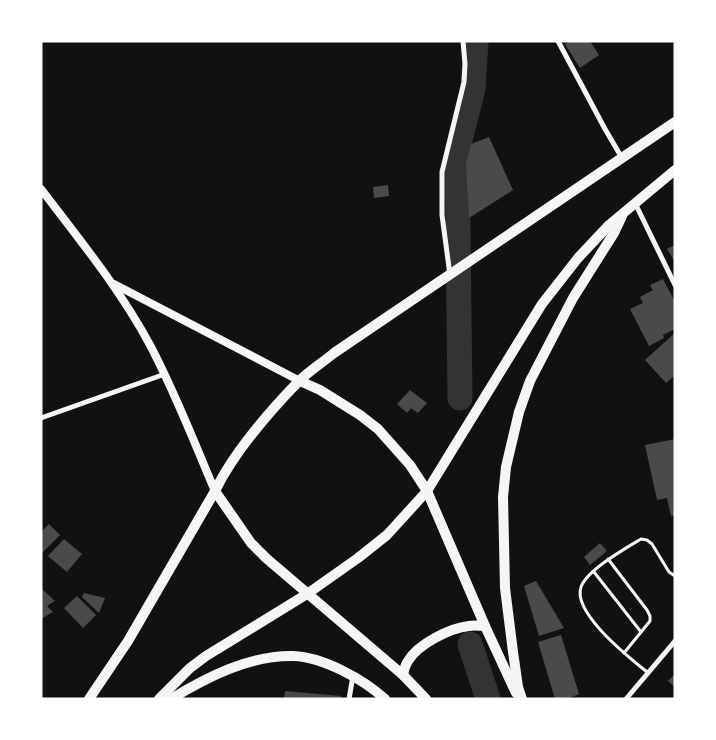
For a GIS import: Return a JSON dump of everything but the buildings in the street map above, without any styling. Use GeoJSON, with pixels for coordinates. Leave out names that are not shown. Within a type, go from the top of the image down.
{"type":"FeatureCollection","features":[{"type":"Feature","properties":{"kind":"highway"},"geometry":{"type":"LineString","coordinates":[[89,699],[128,641],[222,477],[257,428],[300,381],[334,353],[675,122]]}},
{"type":"Feature","properties":{"kind":"highway"},"geometry":{"type":"LineString","coordinates":[[159,699],[190,668],[206,656],[308,594],[386,535],[427,491],[542,304],[578,258],[603,231],[675,170]]}},
{"type":"Feature","properties":{"kind":"highway"},"geometry":{"type":"LineString","coordinates":[[522,699],[518,687],[505,588],[503,498],[506,467],[519,412],[530,381],[572,298],[614,233],[623,213]]}},
{"type":"Feature","properties":{"kind":"highway"},"geometry":{"type":"LineString","coordinates":[[300,381],[320,390],[360,414],[378,429],[410,465],[427,491],[518,699]]}},
{"type":"Feature","properties":{"kind":"highway"},"geometry":{"type":"LineString","coordinates":[[215,491],[251,543],[266,558],[403,676],[426,699]]}},
{"type":"Feature","properties":{"kind":"highway"},"geometry":{"type":"LineString","coordinates":[[403,676],[406,663],[428,642],[451,630],[470,626],[485,626]]}},
{"type":"Feature","properties":{"kind":"highway"},"geometry":{"type":"LineString","coordinates":[[177,697],[212,677],[244,664],[278,656],[295,656],[318,661],[340,669],[385,699]]}},
{"type":"Feature","properties":{"kind":"street"},"geometry":{"type":"LineString","coordinates":[[450,276],[442,215],[442,172],[464,82],[463,41]]}},
{"type":"Feature","properties":{"kind":"street"},"geometry":{"type":"LineString","coordinates":[[558,41],[604,129],[622,158]]}},
{"type":"Feature","properties":{"kind":"street"},"geometry":{"type":"LineString","coordinates":[[41,189],[112,283],[150,344],[165,374],[215,491]]}},
{"type":"Feature","properties":{"kind":"street"},"geometry":{"type":"LineString","coordinates":[[635,203],[675,285]]}},
{"type":"Feature","properties":{"kind":"street"},"geometry":{"type":"LineString","coordinates":[[112,283],[300,381]]}},
{"type":"Feature","properties":{"kind":"street"},"geometry":{"type":"LineString","coordinates":[[41,418],[165,374]]}},
{"type":"Feature","properties":{"kind":"street"},"geometry":{"type":"LineString","coordinates":[[626,699],[675,641]]}},
{"type":"Feature","properties":{"kind":"street"},"geometry":{"type":"LineString","coordinates":[[348,699],[353,676]]}},
{"type":"Feature","properties":{"kind":"lane"},"geometry":{"type":"LineString","coordinates":[[647,672],[610,640],[593,621],[583,604],[580,592],[581,587],[608,559],[641,539],[647,540],[652,544],[669,572],[675,576]]}},
{"type":"Feature","properties":{"kind":"lane"},"geometry":{"type":"LineString","coordinates":[[608,559],[649,613],[650,621],[624,653]]}},
{"type":"Feature","properties":{"kind":"lane"},"geometry":{"type":"LineString","coordinates":[[594,572],[641,632]]}},
{"type":"Feature","properties":{"kind":"waterway"},"geometry":{"type":"LineString","coordinates":[[460,398],[457,152],[473,89],[476,41]]}},
{"type":"Feature","properties":{"kind":"waterway"},"geometry":{"type":"LineString","coordinates":[[470,644],[488,699]]}}]}
